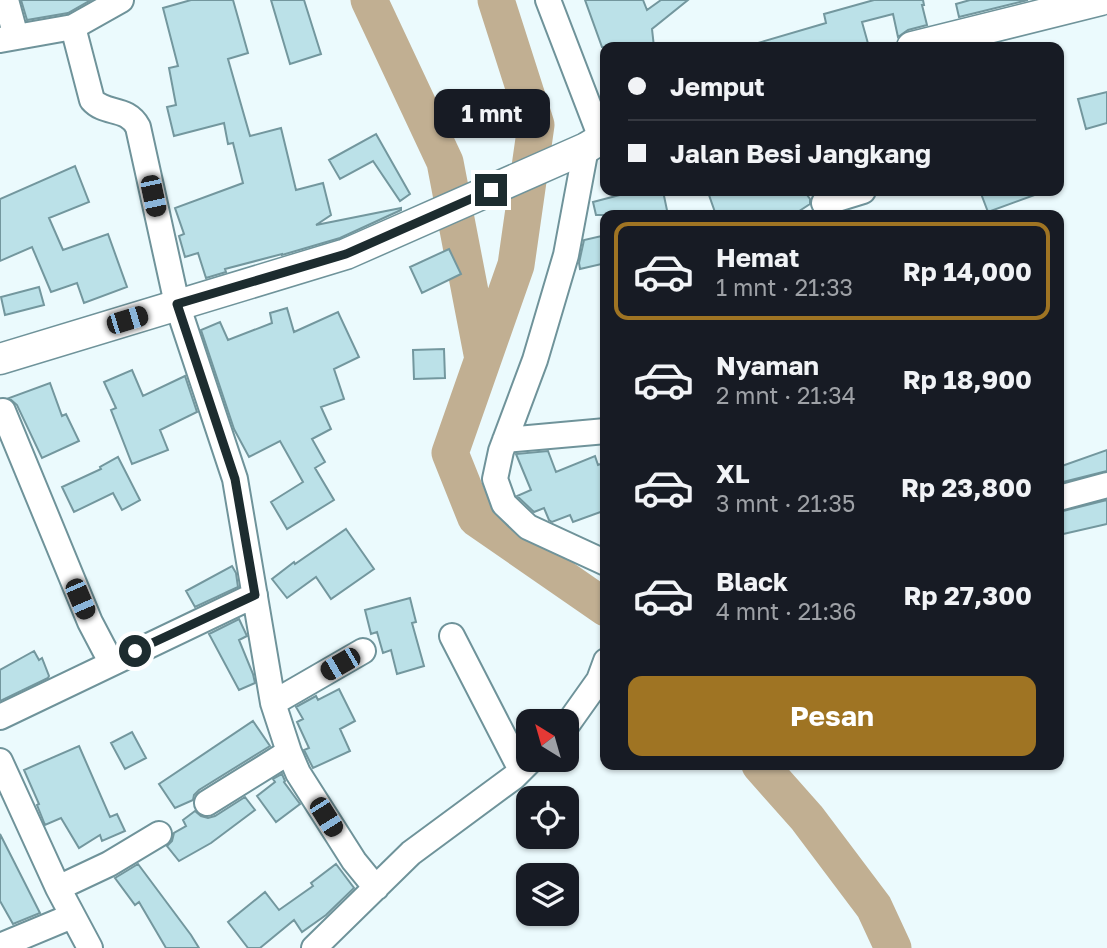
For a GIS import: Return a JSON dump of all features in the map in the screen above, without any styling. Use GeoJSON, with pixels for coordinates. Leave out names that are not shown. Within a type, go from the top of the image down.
{"type":"FeatureCollection","features":[{"type":"Feature","properties":{"kind":"main road"},"geometry":{"type":"LineString","coordinates":[[932,42],[1101,0]]}},
{"type":"Feature","properties":{"kind":"main road"},"geometry":{"type":"LineString","coordinates":[[0,359],[346,254],[598,140]]}},
{"type":"Feature","properties":{"kind":"street"},"geometry":{"type":"LineString","coordinates":[[6,0],[8,38],[73,27],[121,0]]}},
{"type":"Feature","properties":{"kind":"street"},"geometry":{"type":"LineString","coordinates":[[548,0],[598,140],[535,360],[505,440],[495,479],[504,503],[528,527],[600,560]]}},
{"type":"Feature","properties":{"kind":"street"},"geometry":{"type":"LineString","coordinates":[[73,27],[92,100],[97,106],[129,115],[138,127],[177,304],[235,479],[273,703],[289,752],[298,773],[347,850],[376,888]]}},
{"type":"Feature","properties":{"kind":"street"},"geometry":{"type":"LineString","coordinates":[[826,203],[848,196]]}},
{"type":"Feature","properties":{"kind":"street"},"geometry":{"type":"LineString","coordinates":[[3,411],[90,622],[111,662]]}},
{"type":"Feature","properties":{"kind":"street"},"geometry":{"type":"LineString","coordinates":[[505,440],[600,432]]}},
{"type":"Feature","properties":{"kind":"street"},"geometry":{"type":"LineString","coordinates":[[1064,497],[1107,485]]}},
{"type":"Feature","properties":{"kind":"street"},"geometry":{"type":"LineString","coordinates":[[0,717],[255,595]]}},
{"type":"Feature","properties":{"kind":"street"},"geometry":{"type":"LineString","coordinates":[[452,636],[516,748]]}},
{"type":"Feature","properties":{"kind":"street"},"geometry":{"type":"LineString","coordinates":[[273,703],[363,651]]}},
{"type":"Feature","properties":{"kind":"street"},"geometry":{"type":"LineString","coordinates":[[578,709],[600,677]]}},
{"type":"Feature","properties":{"kind":"street"},"geometry":{"type":"LineString","coordinates":[[207,803],[289,752]]}},
{"type":"Feature","properties":{"kind":"street"},"geometry":{"type":"LineString","coordinates":[[0,761],[58,888],[90,948]]}},
{"type":"Feature","properties":{"kind":"street"},"geometry":{"type":"LineString","coordinates":[[314,948],[411,853],[519,772]]}},
{"type":"Feature","properties":{"kind":"street"},"geometry":{"type":"LineString","coordinates":[[58,888],[108,864],[159,834]]}},
{"type":"Feature","properties":{"kind":"street"},"geometry":{"type":"LineString","coordinates":[[0,946],[72,916]]}},
{"type":"Feature","properties":{"kind":"building"},"geometry":{"type":"Polygon","coordinates":[[[21,0],[91,0],[68,13],[27,20],[21,0]]]}},
{"type":"Feature","properties":{"kind":"building"},"geometry":{"type":"Polygon","coordinates":[[[191,0],[233,0],[248,53],[228,59],[250,136],[281,128],[296,190],[323,183],[331,215],[316,225],[401,210],[340,238],[225,269],[226,272],[206,278],[198,253],[185,257],[179,236],[184,234],[175,208],[243,183],[233,143],[228,144],[224,123],[174,136],[167,107],[176,105],[169,68],[178,66],[163,8],[191,0]]]}},
{"type":"Feature","properties":{"kind":"building"},"geometry":{"type":"Polygon","coordinates":[[[271,0],[304,0],[321,54],[290,64],[271,0]]]}},
{"type":"Feature","properties":{"kind":"building"},"geometry":{"type":"Polygon","coordinates":[[[585,0],[643,0],[647,10],[661,0],[688,0],[652,29],[653,42],[600,42],[585,0]]]}},
{"type":"Feature","properties":{"kind":"building"},"geometry":{"type":"Polygon","coordinates":[[[874,0],[923,0],[927,25],[908,30],[898,37],[893,14],[862,22],[868,42],[761,42],[826,23],[824,14],[874,0]]]}},
{"type":"Feature","properties":{"kind":"building"},"geometry":{"type":"Polygon","coordinates":[[[970,0],[1028,0],[959,17],[956,4],[970,0]]]}},
{"type":"Feature","properties":{"kind":"building"},"geometry":{"type":"Polygon","coordinates":[[[1107,92],[1107,123],[1086,129],[1078,99],[1107,92]]]}},
{"type":"Feature","properties":{"kind":"building"},"geometry":{"type":"Polygon","coordinates":[[[376,134],[410,194],[400,201],[373,161],[340,179],[329,160],[376,134]]]}},
{"type":"Feature","properties":{"kind":"building"},"geometry":{"type":"Polygon","coordinates":[[[75,166],[89,202],[49,218],[63,250],[108,234],[127,287],[84,303],[77,283],[51,292],[32,247],[0,261],[0,199],[75,166]]]}},
{"type":"Feature","properties":{"kind":"building"},"geometry":{"type":"Polygon","coordinates":[[[616,196],[664,196],[667,210],[600,210],[600,215],[596,215],[593,202],[616,196]]]}},
{"type":"Feature","properties":{"kind":"building"},"geometry":{"type":"Polygon","coordinates":[[[709,196],[808,196],[810,199],[810,204],[801,210],[714,210],[709,196]]]}},
{"type":"Feature","properties":{"kind":"building"},"geometry":{"type":"Polygon","coordinates":[[[982,196],[1032,196],[993,210],[987,210],[982,196]]]}},
{"type":"Feature","properties":{"kind":"building"},"geometry":{"type":"Polygon","coordinates":[[[600,236],[600,264],[580,269],[579,263],[584,240],[600,236]]]}},
{"type":"Feature","properties":{"kind":"building"},"geometry":{"type":"Polygon","coordinates":[[[449,249],[461,274],[422,293],[410,267],[449,249]]]}},
{"type":"Feature","properties":{"kind":"building"},"geometry":{"type":"Polygon","coordinates":[[[39,287],[44,305],[5,315],[1,297],[39,287]]]}},
{"type":"Feature","properties":{"kind":"building"},"geometry":{"type":"Polygon","coordinates":[[[287,308],[294,332],[338,312],[359,357],[334,369],[344,399],[321,407],[331,429],[312,439],[325,462],[315,468],[334,500],[287,529],[271,502],[303,482],[280,441],[249,457],[234,429],[201,330],[220,322],[228,340],[272,323],[270,313],[287,308]]]}},
{"type":"Feature","properties":{"kind":"building"},"geometry":{"type":"Polygon","coordinates":[[[444,349],[445,378],[414,379],[413,350],[444,349]]]}},
{"type":"Feature","properties":{"kind":"building"},"geometry":{"type":"Polygon","coordinates":[[[132,370],[143,396],[185,376],[197,412],[160,430],[168,450],[132,464],[111,410],[116,408],[104,382],[132,370]]]}},
{"type":"Feature","properties":{"kind":"building"},"geometry":{"type":"Polygon","coordinates":[[[50,383],[62,416],[66,414],[79,441],[42,458],[17,405],[9,398],[50,383]]]}},
{"type":"Feature","properties":{"kind":"building"},"geometry":{"type":"Polygon","coordinates":[[[1107,450],[1107,471],[1064,482],[1064,465],[1107,450]]]}},
{"type":"Feature","properties":{"kind":"building"},"geometry":{"type":"Polygon","coordinates":[[[548,451],[556,472],[595,456],[600,464],[600,512],[573,522],[570,515],[552,522],[544,508],[534,512],[517,496],[531,490],[516,454],[548,451]]]}},
{"type":"Feature","properties":{"kind":"building"},"geometry":{"type":"Polygon","coordinates":[[[118,457],[140,500],[122,510],[113,493],[74,512],[62,487],[101,469],[100,467],[118,457]]]}},
{"type":"Feature","properties":{"kind":"building"},"geometry":{"type":"Polygon","coordinates":[[[1107,500],[1107,524],[1064,534],[1064,511],[1107,500]]]}},
{"type":"Feature","properties":{"kind":"building"},"geometry":{"type":"Polygon","coordinates":[[[346,529],[374,569],[331,599],[316,577],[287,598],[272,579],[346,529]]]}},
{"type":"Feature","properties":{"kind":"building"},"geometry":{"type":"Polygon","coordinates":[[[232,566],[238,587],[195,607],[186,591],[232,566]]]}},
{"type":"Feature","properties":{"kind":"building"},"geometry":{"type":"Polygon","coordinates":[[[410,598],[416,622],[412,623],[424,666],[397,674],[391,650],[383,653],[377,632],[371,634],[365,610],[410,598]]]}},
{"type":"Feature","properties":{"kind":"building"},"geometry":{"type":"Polygon","coordinates":[[[239,619],[247,636],[239,640],[255,683],[239,690],[209,634],[239,619]]]}},
{"type":"Feature","properties":{"kind":"building"},"geometry":{"type":"Polygon","coordinates":[[[34,651],[39,660],[42,658],[48,678],[0,701],[0,670],[34,651]]]}},
{"type":"Feature","properties":{"kind":"building"},"geometry":{"type":"Polygon","coordinates":[[[339,689],[355,721],[340,729],[350,751],[313,768],[304,750],[309,748],[297,722],[303,719],[296,707],[316,696],[318,700],[339,689]]]}},
{"type":"Feature","properties":{"kind":"building"},"geometry":{"type":"Polygon","coordinates":[[[253,721],[270,746],[199,790],[193,800],[175,808],[159,784],[253,721]]]}},
{"type":"Feature","properties":{"kind":"building"},"geometry":{"type":"Polygon","coordinates":[[[132,732],[146,758],[125,769],[111,743],[132,732]]]}},
{"type":"Feature","properties":{"kind":"building"},"geometry":{"type":"Polygon","coordinates":[[[79,746],[110,817],[117,814],[125,831],[102,841],[100,835],[79,848],[61,818],[45,825],[24,770],[79,746]]]}},
{"type":"Feature","properties":{"kind":"building"},"geometry":{"type":"Polygon","coordinates":[[[282,774],[284,782],[300,804],[276,822],[257,796],[275,782],[273,779],[282,774]]]}},
{"type":"Feature","properties":{"kind":"building"},"geometry":{"type":"Polygon","coordinates":[[[245,797],[255,810],[211,843],[179,861],[167,846],[174,833],[186,826],[183,820],[195,811],[208,818],[245,797]]]}},
{"type":"Feature","properties":{"kind":"building"},"geometry":{"type":"Polygon","coordinates":[[[0,834],[40,913],[13,924],[0,901],[0,834]]]}},
{"type":"Feature","properties":{"kind":"building"},"geometry":{"type":"Polygon","coordinates":[[[138,864],[199,948],[166,948],[139,902],[135,905],[115,878],[138,864]]]}},
{"type":"Feature","properties":{"kind":"building"},"geometry":{"type":"Polygon","coordinates":[[[336,864],[354,888],[326,915],[302,932],[294,920],[260,948],[248,948],[228,922],[265,892],[279,910],[313,886],[311,883],[336,864]]]}},
{"type":"Feature","properties":{"kind":"waterway"},"geometry":{"type":"LineString","coordinates":[[369,0],[445,162],[483,359]]}},
{"type":"Feature","properties":{"kind":"waterway"},"geometry":{"type":"LineString","coordinates":[[496,0],[536,125],[516,265],[450,453],[476,518],[600,604]]}},
{"type":"Feature","properties":{"kind":"waterway"},"geometry":{"type":"LineString","coordinates":[[764,770],[807,818],[874,907],[893,948]]}},
{"type":"Feature","properties":{"kind":"route"},"geometry":{"type":"LineString","coordinates":[[135,651],[255,595],[235,479],[177,304],[346,254],[491,190]]}}]}
